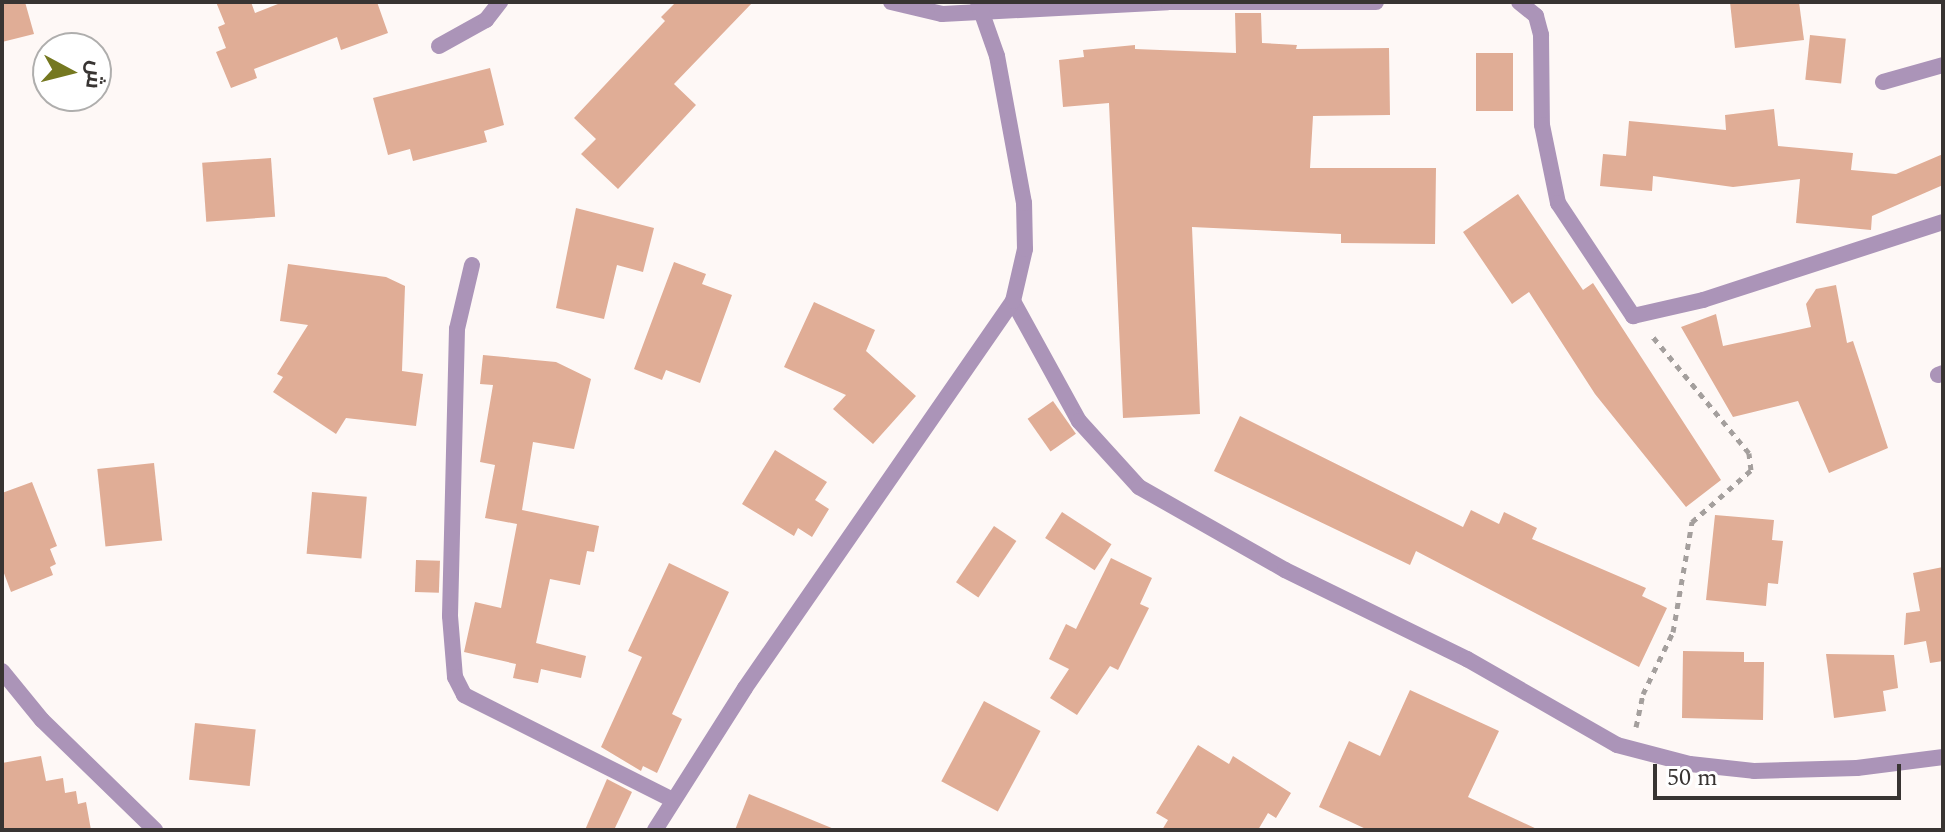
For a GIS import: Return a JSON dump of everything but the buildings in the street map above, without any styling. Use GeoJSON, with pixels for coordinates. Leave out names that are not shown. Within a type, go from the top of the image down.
{"type":"FeatureCollection","features":[{"type":"Feature","properties":{"kind":"street"},"geometry":{"type":"LineString","coordinates":[[439,46],[486,20],[500,2]]}},
{"type":"Feature","properties":{"kind":"street"},"geometry":{"type":"LineString","coordinates":[[891,2],[942,14],[979,5],[1376,2]]}},
{"type":"Feature","properties":{"kind":"street"},"geometry":{"type":"LineString","coordinates":[[1519,2],[1536,16],[1541,35],[1542,125],[1558,203],[1633,316],[1703,300],[1943,222]]}},
{"type":"Feature","properties":{"kind":"street"},"geometry":{"type":"LineString","coordinates":[[655,830],[1013,301],[1025,249],[1024,203],[997,56],[979,5]]}},
{"type":"Feature","properties":{"kind":"street"},"geometry":{"type":"LineString","coordinates":[[1883,82],[1943,65]]}},
{"type":"Feature","properties":{"kind":"street"},"geometry":{"type":"LineString","coordinates":[[472,265],[457,329],[450,616],[455,677],[464,695],[473,701],[673,800]]}},
{"type":"Feature","properties":{"kind":"street"},"geometry":{"type":"LineString","coordinates":[[1013,301],[1079,421],[1139,487],[1285,570],[1467,659],[1617,745],[1690,764],[1754,771],[1857,768],[1943,757]]}},
{"type":"Feature","properties":{"kind":"street"},"geometry":{"type":"LineString","coordinates":[[2,671],[51,731],[155,830]]}},
{"type":"Feature","properties":{"kind":"path"},"geometry":{"type":"LineString","coordinates":[[1633,316],[1749,453],[1751,470],[1692,522],[1673,632],[1643,694],[1633,747]]}}]}
